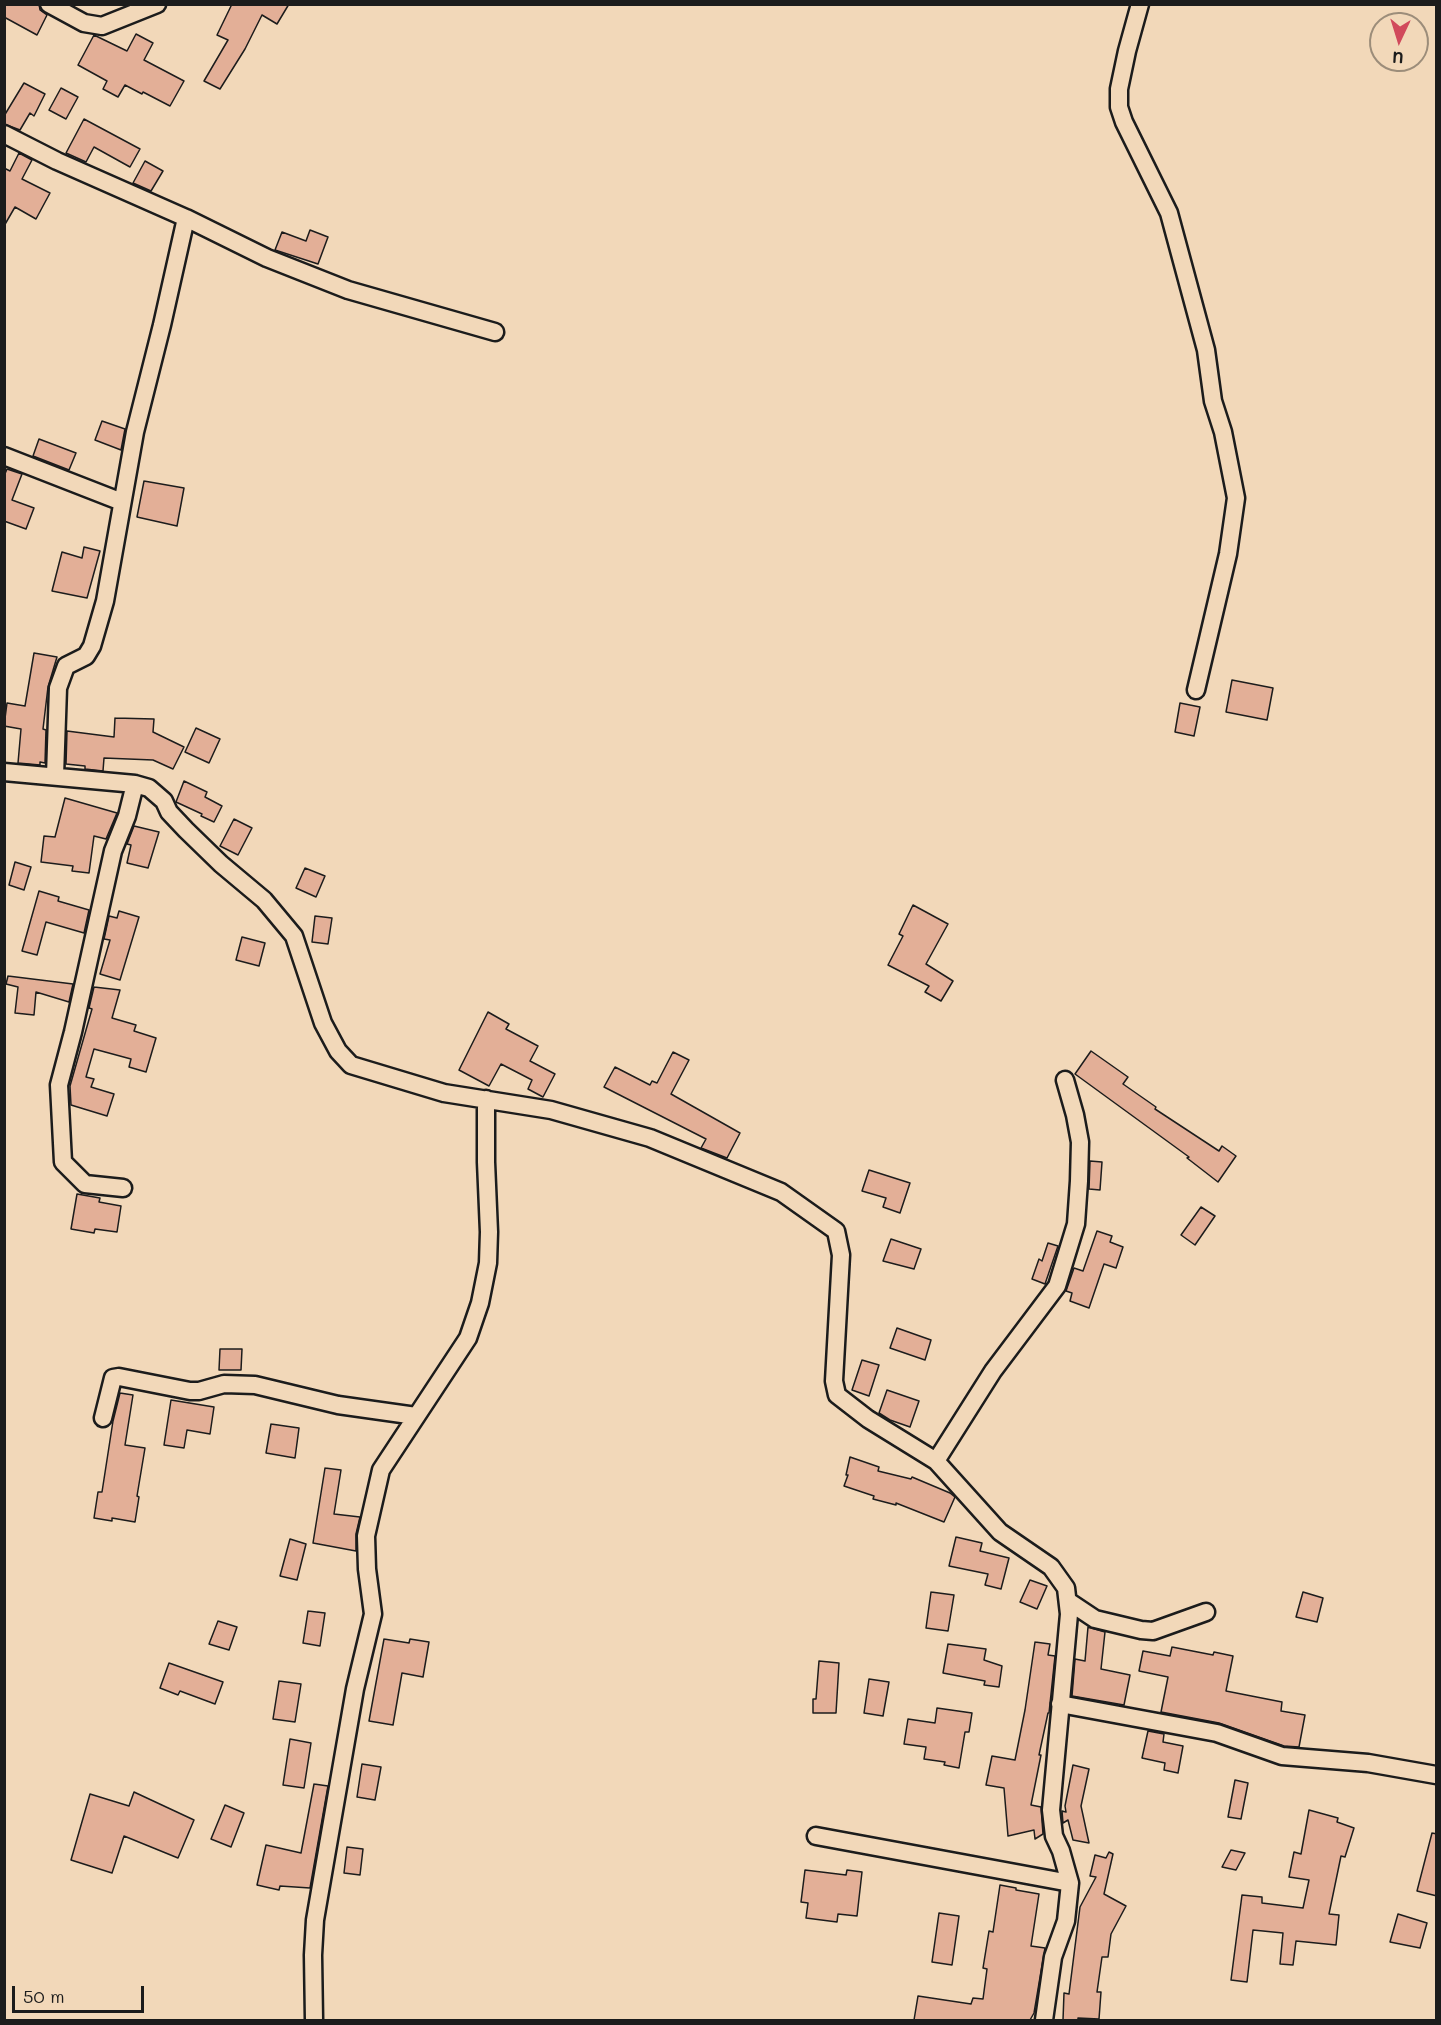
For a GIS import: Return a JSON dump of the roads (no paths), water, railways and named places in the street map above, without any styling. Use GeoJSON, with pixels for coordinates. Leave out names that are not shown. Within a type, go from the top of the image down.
{"type":"FeatureCollection","features":[{"type":"Feature","properties":{"kind":"street"},"geometry":{"type":"LineString","coordinates":[[49,4],[84,23],[102,26],[157,4]]}},
{"type":"Feature","properties":{"kind":"street"},"geometry":{"type":"LineString","coordinates":[[1140,4],[1126,51],[1119,89],[1119,107],[1124,122],[1169,213],[1206,350],[1214,401],[1223,432],[1236,498],[1228,554],[1196,690]]}},
{"type":"Feature","properties":{"kind":"street"},"geometry":{"type":"LineString","coordinates":[[4,134],[267,258],[348,290],[495,332]]}},
{"type":"Feature","properties":{"kind":"street"},"geometry":{"type":"LineString","coordinates":[[55,776],[58,688],[66,666],[86,656],[92,646],[105,602],[135,432],[186,218]]}},
{"type":"Feature","properties":{"kind":"street"},"geometry":{"type":"LineString","coordinates":[[4,456],[122,502]]}},
{"type":"Feature","properties":{"kind":"street"},"geometry":{"type":"LineString","coordinates":[[4,772],[135,784],[149,788],[164,801],[169,812],[186,830],[264,900],[294,936],[323,1023],[338,1051],[351,1065],[444,1093],[550,1110],[650,1138],[781,1192],[836,1232],[841,1255],[835,1392],[868,1419],[936,1461],[1000,1532],[1051,1567],[1066,1588],[1067,1639],[1051,1810],[1054,1836],[1070,1883],[1066,1921],[1053,1958],[1044,2020]]}},
{"type":"Feature","properties":{"kind":"street"},"geometry":{"type":"LineString","coordinates":[[123,1188],[85,1184],[63,1162],[59,1085],[113,851],[128,816],[135,784]]}},
{"type":"Feature","properties":{"kind":"street"},"geometry":{"type":"LineString","coordinates":[[936,1461],[993,1371],[1057,1287],[1076,1224],[1080,1181],[1080,1142],[1065,1080]]}},
{"type":"Feature","properties":{"kind":"street"},"geometry":{"type":"LineString","coordinates":[[314,2020],[315,1920],[355,1689],[373,1614],[367,1569],[366,1536],[381,1470],[468,1338],[480,1303],[488,1263],[489,1232],[486,1099]]}},
{"type":"Feature","properties":{"kind":"street"},"geometry":{"type":"LineString","coordinates":[[103,1418],[113,1378],[119,1377],[190,1391],[199,1391],[224,1384],[255,1385],[338,1405],[416,1416]]}},
{"type":"Feature","properties":{"kind":"street"},"geometry":{"type":"LineString","coordinates":[[1068,1601],[1095,1619],[1153,1631],[1206,1612]]}},
{"type":"Feature","properties":{"kind":"street"},"geometry":{"type":"LineString","coordinates":[[1060,1704],[1217,1733],[1282,1756],[1368,1762],[1437,1775]]}},
{"type":"Feature","properties":{"kind":"street"},"geometry":{"type":"LineString","coordinates":[[816,1836],[1070,1883]]}}]}
